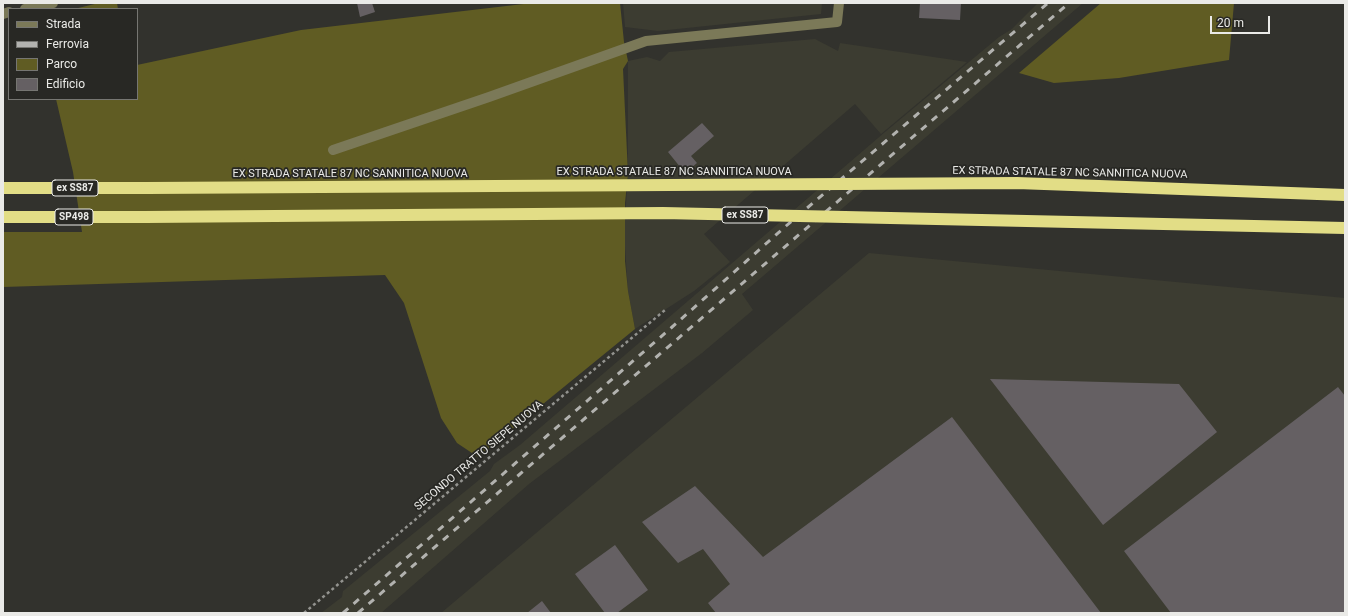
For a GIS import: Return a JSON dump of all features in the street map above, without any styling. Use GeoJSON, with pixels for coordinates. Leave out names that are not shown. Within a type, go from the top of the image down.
{"type":"FeatureCollection","features":[{"type":"Feature","properties":{"kind":"highway","name":"EX STRADA STATALE 87 NC SANNITICA NUOVA"},"geometry":{"type":"LineString","coordinates":[[3,188],[1017,183],[1345,196]]}},
{"type":"Feature","properties":{"kind":"highway","name":"ex SS87"},"geometry":{"type":"LineString","coordinates":[[145,217],[663,213],[1345,228]]}},
{"type":"Feature","properties":{"kind":"highway","name":"SP498"},"geometry":{"type":"LineString","coordinates":[[3,217],[145,217]]}},
{"type":"Feature","properties":{"kind":"street"},"geometry":{"type":"LineString","coordinates":[[30,8],[53,3]]}},
{"type":"Feature","properties":{"kind":"street"},"geometry":{"type":"LineString","coordinates":[[333,150],[489,97],[646,41],[837,22],[839,3]]}},
{"type":"Feature","properties":{"kind":"path","name":"SECONDO TRATTO SIEPE NUOVA"},"geometry":{"type":"LineString","coordinates":[[304,613],[665,310]]}},
{"type":"Feature","properties":{"kind":"shaded area"},"geometry":{"type":"Polygon","coordinates":[[[623,3],[822,3],[821,14],[658,31],[625,27],[623,3]]]}},
{"type":"Feature","properties":{"kind":"shaded area"},"geometry":{"type":"Polygon","coordinates":[[[1038,3],[1083,3],[742,294],[753,310],[702,353],[529,484],[381,613],[321,613],[342,597],[343,591],[490,471],[494,464],[520,445],[885,132],[999,37],[1012,29],[1038,3]]]}},
{"type":"Feature","properties":{"kind":"shaded area"},"geometry":{"type":"Polygon","coordinates":[[[815,39],[838,51],[840,43],[967,62],[881,134],[855,104],[704,234],[730,262],[694,291],[635,329],[628,291],[624,233],[628,174],[628,61],[647,57],[660,61],[669,52],[815,39]]]}},
{"type":"Feature","properties":{"kind":"shaded area"},"geometry":{"type":"Polygon","coordinates":[[[869,253],[1345,298],[1345,613],[441,613],[869,253]]]}},
{"type":"Feature","properties":{"kind":"green space"},"geometry":{"type":"Polygon","coordinates":[[[99,3],[117,3],[118,8],[78,8],[99,3]]]}},
{"type":"Feature","properties":{"kind":"green space"},"geometry":{"type":"Polygon","coordinates":[[[532,3],[620,3],[624,42],[628,61],[623,69],[628,174],[625,203],[625,261],[628,291],[635,329],[478,457],[457,443],[441,418],[404,303],[385,275],[3,287],[3,232],[82,232],[73,172],[56,100],[138,100],[138,65],[301,30],[532,3]]]}},
{"type":"Feature","properties":{"kind":"green space"},"geometry":{"type":"Polygon","coordinates":[[[1101,3],[1234,3],[1229,60],[1119,78],[1054,83],[1019,73],[1101,3]]]}},
{"type":"Feature","properties":{"kind":"building"},"geometry":{"type":"Polygon","coordinates":[[[357,3],[372,3],[375,12],[360,17],[357,3]]]}},
{"type":"Feature","properties":{"kind":"building"},"geometry":{"type":"Polygon","coordinates":[[[920,3],[961,3],[960,20],[919,18],[920,3]]]}},
{"type":"Feature","properties":{"kind":"building"},"geometry":{"type":"Polygon","coordinates":[[[702,123],[714,136],[691,156],[697,163],[685,173],[668,152],[702,123]]]}},
{"type":"Feature","properties":{"kind":"building"},"geometry":{"type":"Polygon","coordinates":[[[990,379],[1179,384],[1217,432],[1103,525],[990,379]]]}},
{"type":"Feature","properties":{"kind":"building"},"geometry":{"type":"Polygon","coordinates":[[[1338,387],[1345,396],[1345,613],[1171,613],[1124,551],[1338,387]]]}},
{"type":"Feature","properties":{"kind":"building"},"geometry":{"type":"Polygon","coordinates":[[[952,417],[1101,613],[716,613],[708,603],[730,584],[703,549],[678,563],[642,522],[695,486],[763,557],[952,417]]]}},
{"type":"Feature","properties":{"kind":"building"},"geometry":{"type":"Polygon","coordinates":[[[615,545],[648,590],[617,613],[605,613],[575,574],[615,545]]]}},
{"type":"Feature","properties":{"kind":"building"},"geometry":{"type":"Polygon","coordinates":[[[542,601],[551,613],[527,613],[542,601]]]}},
{"type":"Feature","properties":{"kind":"railway"},"geometry":{"type":"LineString","coordinates":[[343,613],[786,226],[1048,3]]}},
{"type":"Feature","properties":{"kind":"railway"},"geometry":{"type":"LineString","coordinates":[[358,613],[1069,3]]}}]}
